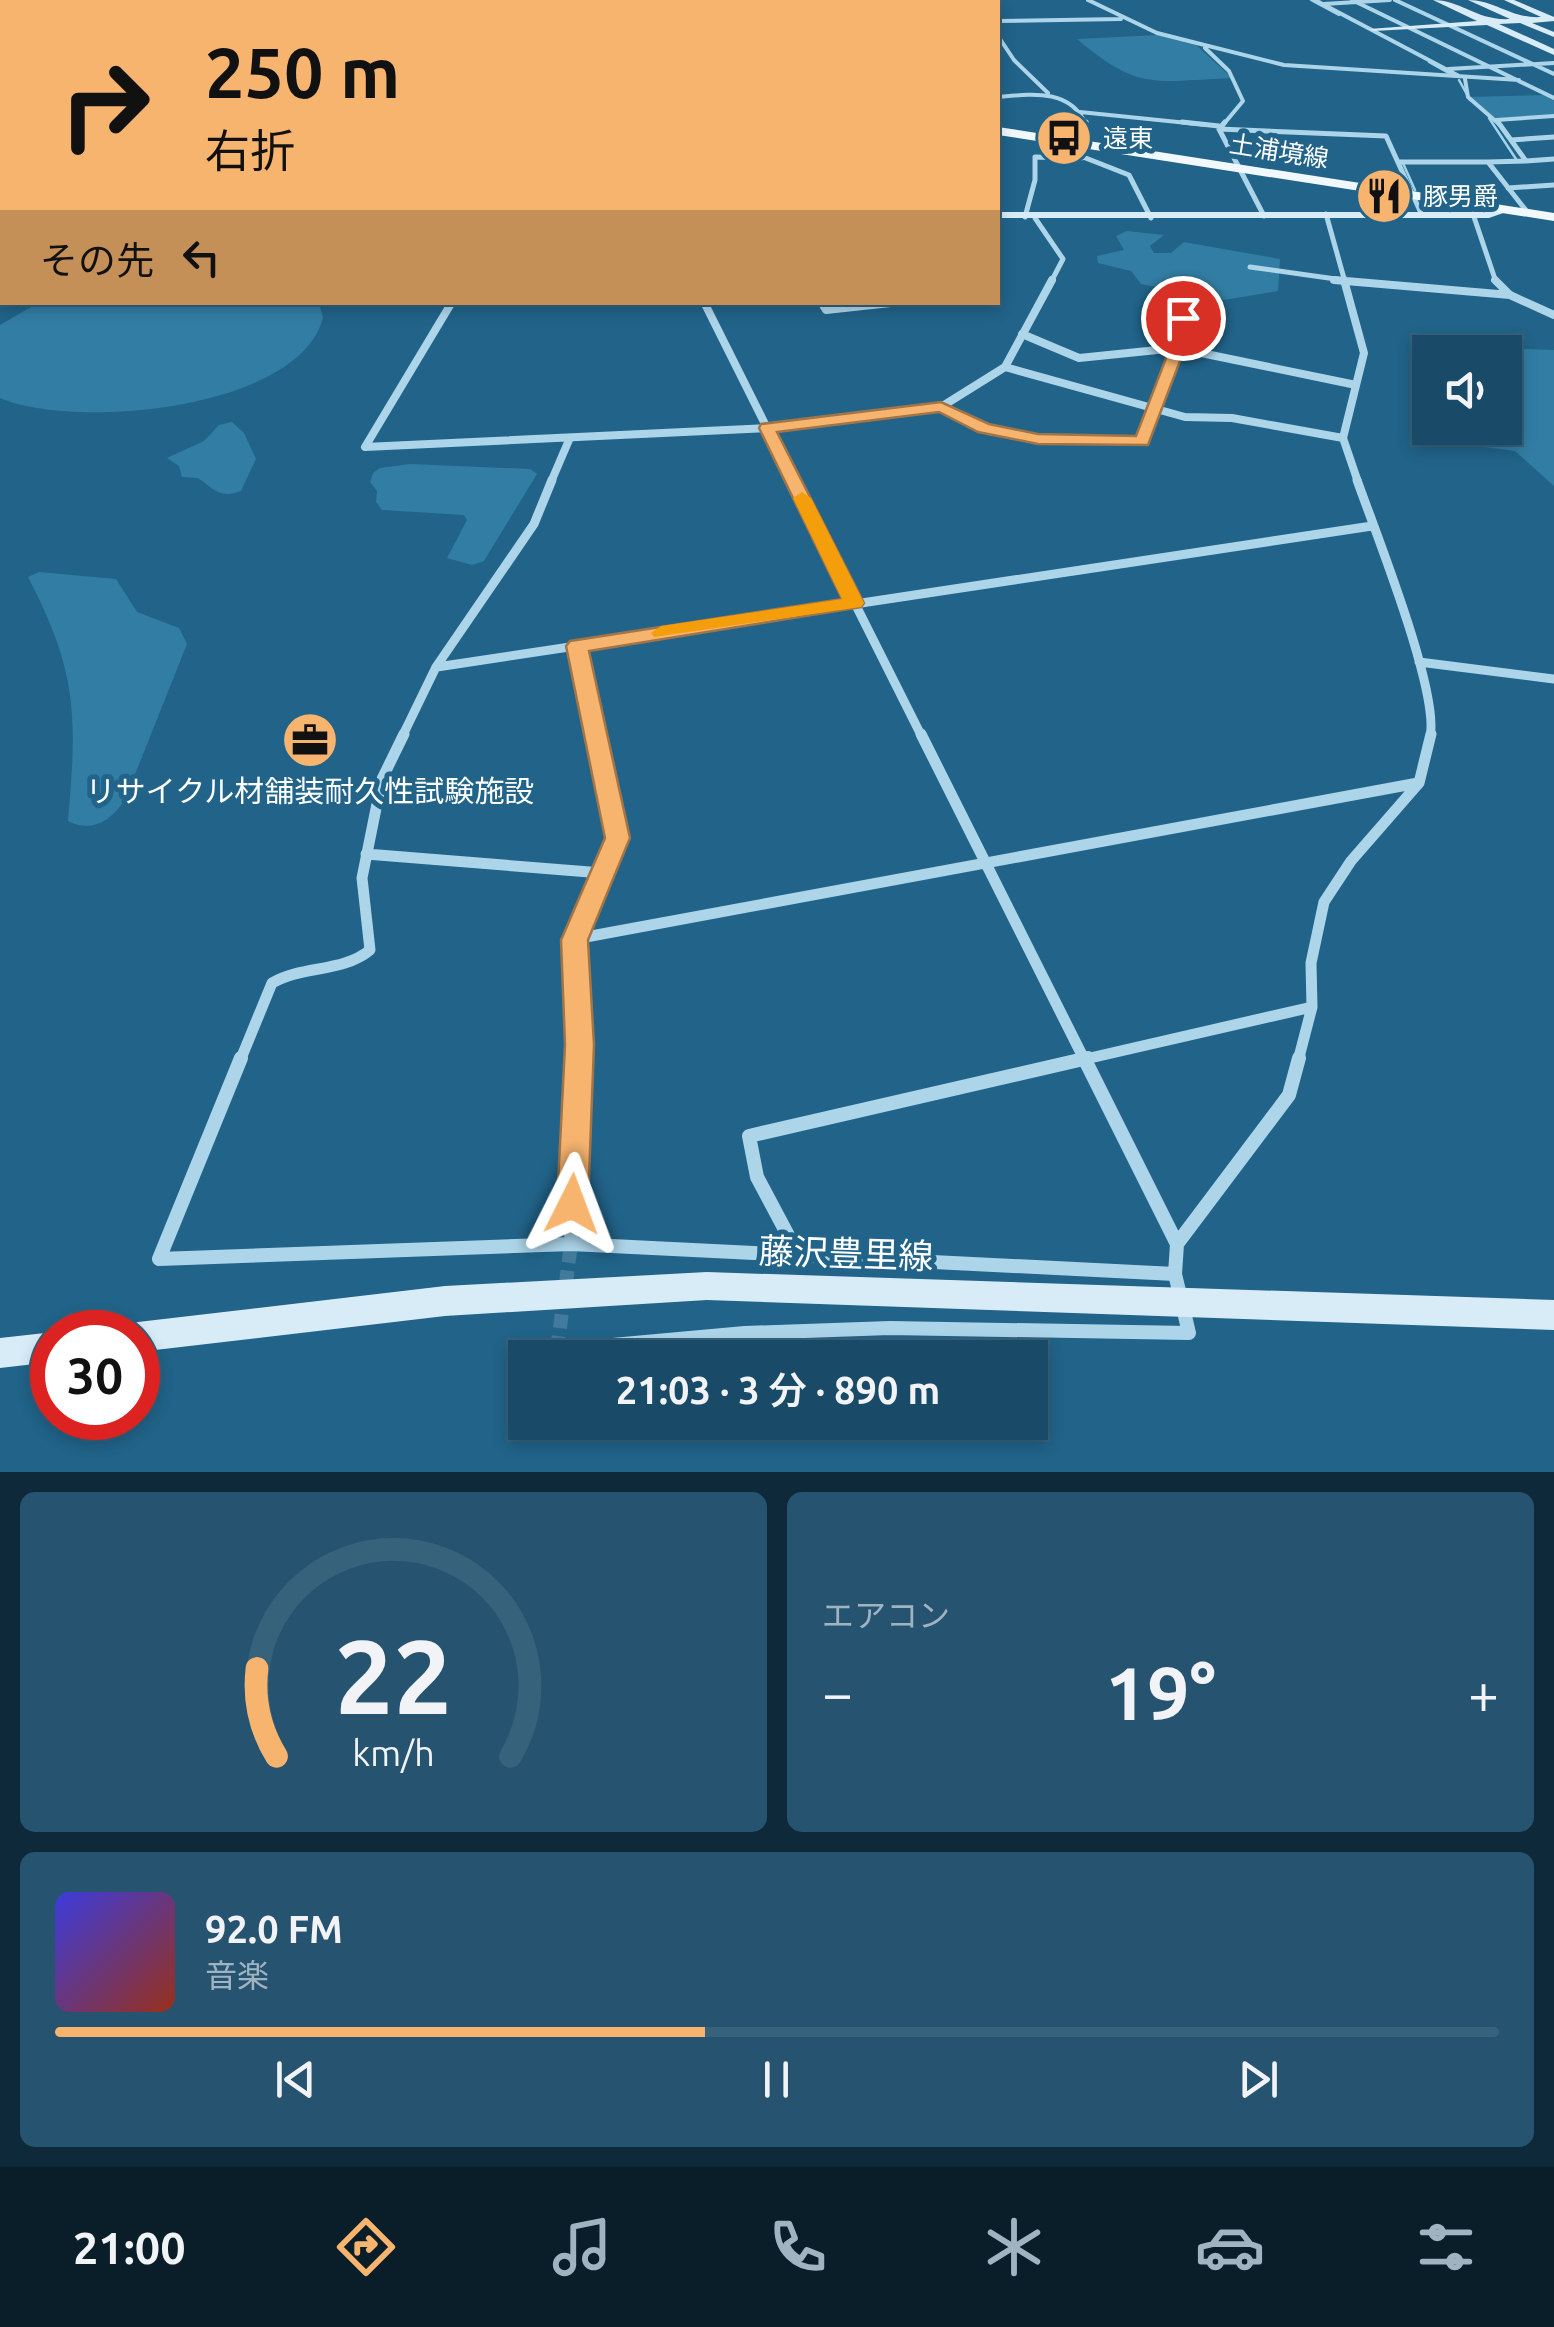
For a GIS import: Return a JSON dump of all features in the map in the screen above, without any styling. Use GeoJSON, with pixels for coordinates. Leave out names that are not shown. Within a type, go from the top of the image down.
{"type":"FeatureCollection","features":[{"type":"Feature","properties":{"kind":"main road","name":"土浦境線"},"geometry":{"type":"LineString","coordinates":[[1000,131],[1554,217]]}},
{"type":"Feature","properties":{"kind":"street"},"geometry":{"type":"LineString","coordinates":[[284,0],[295,0]]}},
{"type":"Feature","properties":{"kind":"street"},"geometry":{"type":"LineString","coordinates":[[1088,0],[1157,33],[1296,67],[1518,80]]}},
{"type":"Feature","properties":{"kind":"street"},"geometry":{"type":"LineString","coordinates":[[1315,0],[1465,79]]}},
{"type":"Feature","properties":{"kind":"street"},"geometry":{"type":"LineString","coordinates":[[1322,4],[1392,0],[1554,74]]}},
{"type":"Feature","properties":{"kind":"street"},"geometry":{"type":"LineString","coordinates":[[1437,0],[1554,52]]}},
{"type":"Feature","properties":{"kind":"street"},"geometry":{"type":"LineString","coordinates":[[1472,0],[1554,35]]}},
{"type":"Feature","properties":{"kind":"street"},"geometry":{"type":"LineString","coordinates":[[1508,0],[1554,19]]}},
{"type":"Feature","properties":{"kind":"street"},"geometry":{"type":"LineString","coordinates":[[1354,1],[1554,98]]}},
{"type":"Feature","properties":{"kind":"street"},"geometry":{"type":"LineString","coordinates":[[1000,21],[1126,19]]}},
{"type":"Feature","properties":{"kind":"street"},"geometry":{"type":"LineString","coordinates":[[1373,30],[1554,19]]}},
{"type":"Feature","properties":{"kind":"street"},"geometry":{"type":"LineString","coordinates":[[1000,39],[1014,60],[1048,92],[1078,112],[1086,123],[1075,141],[1078,155],[1129,175],[1151,218]]}},
{"type":"Feature","properties":{"kind":"street"},"geometry":{"type":"LineString","coordinates":[[1200,44],[1235,78],[1242,93],[1243,101],[1219,127]]}},
{"type":"Feature","properties":{"kind":"street"},"geometry":{"type":"LineString","coordinates":[[1447,69],[1554,63]]}},
{"type":"Feature","properties":{"kind":"street"},"geometry":{"type":"LineString","coordinates":[[1465,79],[1468,97],[1496,120],[1526,161]]}},
{"type":"Feature","properties":{"kind":"street"},"geometry":{"type":"LineString","coordinates":[[1000,96],[1048,92]]}},
{"type":"Feature","properties":{"kind":"street"},"geometry":{"type":"LineString","coordinates":[[1078,112],[1219,127],[1386,136],[1422,212]]}},
{"type":"Feature","properties":{"kind":"street"},"geometry":{"type":"LineString","coordinates":[[1496,120],[1554,116]]}},
{"type":"Feature","properties":{"kind":"street"},"geometry":{"type":"LineString","coordinates":[[1219,127],[1264,216]]}},
{"type":"Feature","properties":{"kind":"street"},"geometry":{"type":"LineString","coordinates":[[1510,140],[1554,137]]}},
{"type":"Feature","properties":{"kind":"street"},"geometry":{"type":"LineString","coordinates":[[450,305],[365,447],[767,428],[941,407],[1005,367],[1063,259],[1030,218],[1035,157],[1083,158]]}},
{"type":"Feature","properties":{"kind":"street"},"geometry":{"type":"LineString","coordinates":[[1399,162],[1554,159]]}},
{"type":"Feature","properties":{"kind":"street"},"geometry":{"type":"LineString","coordinates":[[1488,162],[1528,213]]}},
{"type":"Feature","properties":{"kind":"street"},"geometry":{"type":"LineString","coordinates":[[1508,188],[1554,185]]}},
{"type":"Feature","properties":{"kind":"street"},"geometry":{"type":"LineString","coordinates":[[1000,215],[1151,218],[1497,214],[1506,209]]}},
{"type":"Feature","properties":{"kind":"street"},"geometry":{"type":"LineString","coordinates":[[668,1340],[890,1328],[1189,1333],[1174,1274],[1177,1244],[1288,1095],[1312,1007],[1311,964],[1324,902],[1351,861],[1419,783],[1434,720],[1343,438],[1364,352],[1326,214]]}},
{"type":"Feature","properties":{"kind":"street"},"geometry":{"type":"LineString","coordinates":[[1473,214],[1496,283],[1510,295],[1554,315]]}},
{"type":"Feature","properties":{"kind":"street"},"geometry":{"type":"LineString","coordinates":[[1250,267],[1344,281],[1510,295]]}},
{"type":"Feature","properties":{"kind":"street"},"geometry":{"type":"LineString","coordinates":[[706,305],[1177,1244]]}},
{"type":"Feature","properties":{"kind":"street"},"geometry":{"type":"LineString","coordinates":[[824,305],[826,310],[872,305]]}},
{"type":"Feature","properties":{"kind":"street"},"geometry":{"type":"LineString","coordinates":[[941,407],[984,428],[1038,439],[1142,442],[1177,348],[1183,318]]}},
{"type":"Feature","properties":{"kind":"street"},"geometry":{"type":"LineString","coordinates":[[1022,334],[1079,358],[1177,348],[1356,385]]}},
{"type":"Feature","properties":{"kind":"street"},"geometry":{"type":"LineString","coordinates":[[1005,367],[1186,417],[1254,422],[1343,438]]}},
{"type":"Feature","properties":{"kind":"street"},"geometry":{"type":"LineString","coordinates":[[570,440],[534,524],[436,667],[382,779],[362,878],[370,950],[361,960],[289,971],[272,983],[160,1259],[571,1244],[1174,1274]]}},
{"type":"Feature","properties":{"kind":"street"},"geometry":{"type":"LineString","coordinates":[[436,667],[1372,526]]}},
{"type":"Feature","properties":{"kind":"street"},"geometry":{"type":"LineString","coordinates":[[571,1244],[580,1045],[574,940],[617,838],[577,646]]}},
{"type":"Feature","properties":{"kind":"street"},"geometry":{"type":"LineString","coordinates":[[1418,662],[1554,679]]}},
{"type":"Feature","properties":{"kind":"street"},"geometry":{"type":"LineString","coordinates":[[574,940],[1419,783]]}},
{"type":"Feature","properties":{"kind":"street"},"geometry":{"type":"LineString","coordinates":[[366,854],[602,873]]}},
{"type":"Feature","properties":{"kind":"street"},"geometry":{"type":"LineString","coordinates":[[800,1256],[757,1177],[749,1136],[1312,1007]]}},
{"type":"Feature","properties":{"kind":"street","name":"藤沢豊里線"},"geometry":{"type":"LineString","coordinates":[[160,1334],[445,1301],[708,1286],[1554,1315]]}},
{"type":"Feature","properties":{"kind":"street"},"geometry":{"type":"LineString","coordinates":[[0,1353],[30,1350]]}},
{"type":"Feature","properties":{"kind":"shaded area"},"geometry":{"type":"Polygon","coordinates":[[[1158,35],[1194,43],[1232,78],[1165,81],[1133,75],[1077,39],[1158,35]]]}},
{"type":"Feature","properties":{"kind":"shaded area"},"geometry":{"type":"Polygon","coordinates":[[[1468,97],[1554,98],[1554,116],[1496,120],[1468,97]]]}},
{"type":"Feature","properties":{"kind":"shaded area"},"geometry":{"type":"Polygon","coordinates":[[[1127,231],[1164,235],[1150,246],[1154,253],[1171,253],[1184,242],[1280,259],[1278,291],[1224,300],[1141,284],[1131,271],[1098,263],[1097,256],[1124,250],[1116,236],[1127,231]]]}},
{"type":"Feature","properties":{"kind":"shaded area"},"geometry":{"type":"Polygon","coordinates":[[[35,305],[320,305],[323,318],[305,349],[273,374],[230,392],[128,411],[34,408],[0,398],[0,325],[35,305]]]}},
{"type":"Feature","properties":{"kind":"shaded area"},"geometry":{"type":"Polygon","coordinates":[[[1522,349],[1554,350],[1554,486],[1515,451],[1478,446],[1522,445],[1522,349]]]}},
{"type":"Feature","properties":{"kind":"shaded area"},"geometry":{"type":"Polygon","coordinates":[[[232,422],[244,433],[256,459],[241,491],[222,493],[198,478],[182,477],[179,466],[167,458],[204,441],[219,425],[232,422]]]}},
{"type":"Feature","properties":{"kind":"shaded area"},"geometry":{"type":"Polygon","coordinates":[[[410,464],[530,469],[537,474],[484,561],[472,565],[447,558],[467,520],[464,515],[382,510],[376,502],[377,491],[370,482],[373,473],[380,468],[410,464]]]}},
{"type":"Feature","properties":{"kind":"shaded area"},"geometry":{"type":"Polygon","coordinates":[[[39,572],[116,579],[137,612],[179,628],[187,644],[126,797],[109,818],[94,825],[68,821],[73,752],[70,696],[57,641],[28,577],[39,572]]]}},
{"type":"Feature","properties":{"kind":"waterway"},"geometry":{"type":"LineString","coordinates":[[1311,0],[1339,15]]}},
{"type":"Feature","properties":{"kind":"waterway"},"geometry":{"type":"LineString","coordinates":[[1429,62],[1454,76]]}},
{"type":"Feature","properties":{"kind":"waterway"},"geometry":{"type":"LineString","coordinates":[[1459,80],[1470,100]]}},
{"type":"Feature","properties":{"kind":"waterway"},"geometry":{"type":"LineString","coordinates":[[1489,118],[1516,159]]}},
{"type":"Feature","properties":{"kind":"waterway"},"geometry":{"type":"LineString","coordinates":[[1402,161],[1415,190]]}},
{"type":"Feature","properties":{"kind":"tunnel"},"geometry":{"type":"LineString","coordinates":[[558,1340],[571,1244]]}},
{"type":"Feature","properties":{"kind":"slow traffic"},"geometry":{"type":"LineString","coordinates":[[661,633],[854,603],[802,498]]}},
{"type":"Feature","properties":{"kind":"place","name":"遠東"},"geometry":{"type":"Point","coordinates":[1064,138]}},
{"type":"Feature","properties":{"kind":"place","name":"豚男爵"},"geometry":{"type":"Point","coordinates":[1384,196]}},
{"type":"Feature","properties":{"kind":"place","name":"リサイクル材舗装耐久性試験施設"},"geometry":{"type":"Point","coordinates":[310,740]}},
{"type":"Feature","properties":{"kind":"route"},"geometry":{"type":"LineString","coordinates":[[572,1204],[580,1045],[574,940],[617,838],[577,646],[854,603],[767,428],[941,407],[984,428],[1038,439],[1142,442],[1177,348],[1183,318]]}}]}
